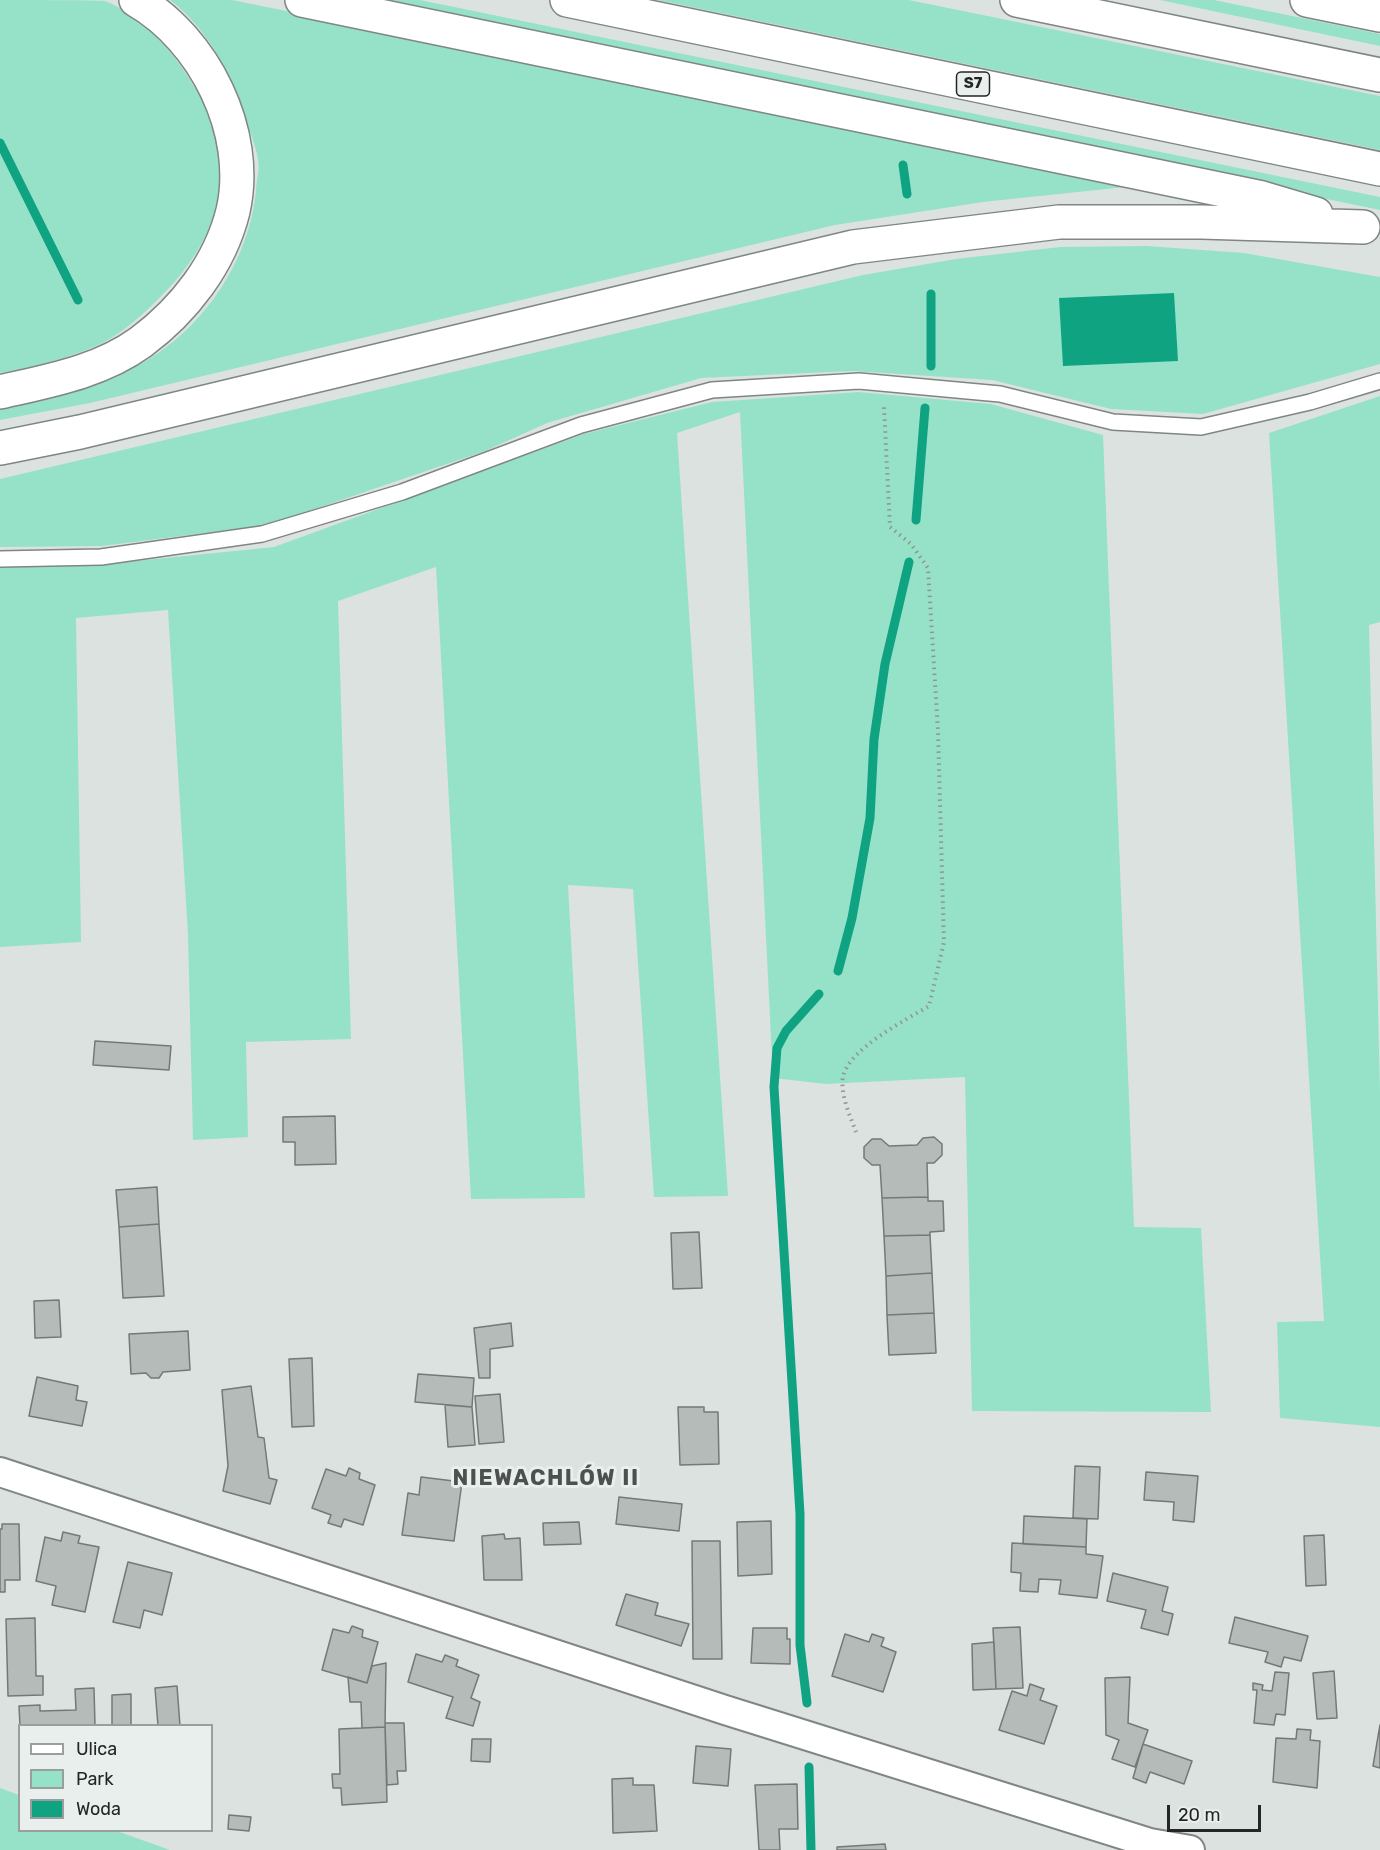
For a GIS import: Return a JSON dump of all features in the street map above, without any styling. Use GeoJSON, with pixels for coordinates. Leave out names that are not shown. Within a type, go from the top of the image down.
{"type":"FeatureCollection","features":[{"type":"Feature","properties":{"kind":"highway"},"geometry":{"type":"LineString","coordinates":[[0,392],[83,371],[113,360],[174,315],[200,284],[222,245],[233,209],[236,164],[231,128],[218,92],[200,59],[168,24],[136,0]]}},
{"type":"Feature","properties":{"kind":"highway"},"geometry":{"type":"LineString","coordinates":[[302,0],[1262,198],[1371,229]]}},
{"type":"Feature","properties":{"kind":"highway","name":"S7"},"geometry":{"type":"LineString","coordinates":[[567,0],[1380,169]]}},
{"type":"Feature","properties":{"kind":"highway"},"geometry":{"type":"LineString","coordinates":[[1017,0],[1380,75]]}},
{"type":"Feature","properties":{"kind":"highway"},"geometry":{"type":"LineString","coordinates":[[1307,0],[1380,15]]}},
{"type":"Feature","properties":{"kind":"highway"},"geometry":{"type":"LineString","coordinates":[[0,448],[92,430],[853,247],[1059,222],[1201,222],[1371,229]]}},
{"type":"Feature","properties":{"kind":"street"},"geometry":{"type":"LineString","coordinates":[[0,1472],[868,1755],[1150,1842],[1190,1850]]}},
{"type":"Feature","properties":{"kind":"lane"},"geometry":{"type":"LineString","coordinates":[[0,559],[101,557],[262,534],[402,492],[581,425],[712,390],[859,381],[1000,394],[1113,422],[1201,427],[1310,402],[1380,381]]}},
{"type":"Feature","properties":{"kind":"path"},"geometry":{"type":"LineString","coordinates":[[856,1132],[846,1104],[843,1077],[858,1053],[889,1030],[929,1006],[944,942],[938,731],[928,568],[911,544],[890,527],[885,471],[885,384]]}},
{"type":"Feature","properties":{"kind":"green space"},"geometry":{"type":"Polygon","coordinates":[[[0,0],[105,1],[132,16],[157,37],[199,95],[217,131],[221,146],[222,170],[220,193],[206,236],[180,275],[142,314],[117,334],[96,346],[49,362],[0,373],[0,0]]]}},
{"type":"Feature","properties":{"kind":"green space"},"geometry":{"type":"Polygon","coordinates":[[[170,0],[232,0],[1144,185],[983,202],[835,225],[90,403],[0,420],[0,407],[62,393],[107,379],[148,359],[172,342],[213,300],[242,248],[251,220],[256,191],[259,167],[256,149],[232,84],[216,52],[196,24],[170,0]]]}},
{"type":"Feature","properties":{"kind":"green space"},"geometry":{"type":"Polygon","coordinates":[[[360,0],[420,0],[1380,197],[1380,210],[360,0]]]}},
{"type":"Feature","properties":{"kind":"green space"},"geometry":{"type":"Polygon","coordinates":[[[658,0],[909,0],[1380,96],[1380,150],[658,0]]]}},
{"type":"Feature","properties":{"kind":"green space"},"geometry":{"type":"Polygon","coordinates":[[[1160,0],[1214,0],[1380,34],[1380,46],[1160,0]]]}},
{"type":"Feature","properties":{"kind":"green space"},"geometry":{"type":"Polygon","coordinates":[[[1147,246],[1244,253],[1380,277],[1380,364],[1203,414],[1111,409],[992,380],[852,371],[701,378],[547,423],[485,451],[268,525],[102,546],[0,547],[0,479],[863,275],[956,259],[1060,247],[1147,246]]]}},
{"type":"Feature","properties":{"kind":"green space"},"geometry":{"type":"Polygon","coordinates":[[[859,392],[991,404],[1103,435],[1134,1227],[1201,1228],[1211,1412],[972,1411],[965,1077],[826,1084],[773,1078],[740,412],[677,433],[728,1196],[654,1197],[633,889],[568,885],[585,1198],[471,1199],[436,567],[338,601],[351,1039],[246,1042],[248,1137],[193,1140],[188,935],[168,610],[76,618],[81,942],[0,947],[0,564],[106,564],[274,547],[584,434],[712,402],[859,392]]]}},
{"type":"Feature","properties":{"kind":"green space"},"geometry":{"type":"Polygon","coordinates":[[[1380,396],[1380,622],[1369,625],[1380,1093],[1380,1427],[1280,1418],[1277,1322],[1324,1321],[1269,433],[1380,396]]]}},
{"type":"Feature","properties":{"kind":"green space"},"geometry":{"type":"Polygon","coordinates":[[[0,1788],[18,1795],[18,1832],[120,1832],[170,1850],[0,1850],[0,1788]]]}},
{"type":"Feature","properties":{"kind":"water"},"geometry":{"type":"Polygon","coordinates":[[[1174,293],[1178,361],[1063,366],[1059,298],[1174,293]]]}},
{"type":"Feature","properties":{"kind":"building"},"geometry":{"type":"Polygon","coordinates":[[[95,1041],[171,1046],[169,1070],[93,1065],[95,1041]]]}},
{"type":"Feature","properties":{"kind":"building"},"geometry":{"type":"Polygon","coordinates":[[[335,1116],[336,1164],[295,1165],[295,1142],[283,1142],[283,1117],[335,1116]]]}},
{"type":"Feature","properties":{"kind":"building"},"geometry":{"type":"Polygon","coordinates":[[[934,1137],[942,1144],[942,1155],[934,1163],[927,1163],[928,1197],[882,1198],[880,1165],[872,1165],[864,1158],[864,1147],[872,1139],[881,1139],[889,1146],[917,1145],[923,1138],[934,1137]]]}},
{"type":"Feature","properties":{"kind":"building"},"geometry":{"type":"Polygon","coordinates":[[[157,1187],[159,1224],[119,1227],[116,1190],[157,1187]]]}},
{"type":"Feature","properties":{"kind":"building"},"geometry":{"type":"Polygon","coordinates":[[[928,1197],[928,1201],[943,1201],[944,1231],[930,1232],[930,1235],[884,1236],[882,1198],[928,1197]]]}},
{"type":"Feature","properties":{"kind":"building"},"geometry":{"type":"Polygon","coordinates":[[[159,1224],[164,1296],[123,1298],[119,1227],[159,1224]]]}},
{"type":"Feature","properties":{"kind":"building"},"geometry":{"type":"Polygon","coordinates":[[[699,1232],[702,1288],[673,1289],[671,1233],[699,1232]]]}},
{"type":"Feature","properties":{"kind":"building"},"geometry":{"type":"Polygon","coordinates":[[[930,1235],[932,1273],[886,1276],[884,1236],[930,1235]]]}},
{"type":"Feature","properties":{"kind":"building"},"geometry":{"type":"Polygon","coordinates":[[[932,1273],[934,1313],[887,1315],[886,1276],[932,1273]]]}},
{"type":"Feature","properties":{"kind":"building"},"geometry":{"type":"Polygon","coordinates":[[[59,1300],[61,1337],[35,1338],[34,1301],[59,1300]]]}},
{"type":"Feature","properties":{"kind":"building"},"geometry":{"type":"Polygon","coordinates":[[[934,1313],[936,1353],[889,1355],[887,1315],[934,1313]]]}},
{"type":"Feature","properties":{"kind":"building"},"geometry":{"type":"Polygon","coordinates":[[[511,1323],[513,1346],[490,1349],[490,1378],[479,1378],[474,1328],[511,1323]]]}},
{"type":"Feature","properties":{"kind":"building"},"geometry":{"type":"Polygon","coordinates":[[[188,1331],[190,1370],[163,1372],[159,1378],[151,1378],[146,1373],[131,1374],[129,1334],[188,1331]]]}},
{"type":"Feature","properties":{"kind":"building"},"geometry":{"type":"Polygon","coordinates":[[[312,1358],[314,1426],[292,1427],[289,1359],[312,1358]]]}},
{"type":"Feature","properties":{"kind":"building"},"geometry":{"type":"Polygon","coordinates":[[[418,1374],[474,1378],[472,1407],[415,1402],[418,1374]]]}},
{"type":"Feature","properties":{"kind":"building"},"geometry":{"type":"Polygon","coordinates":[[[37,1377],[78,1386],[76,1400],[87,1402],[82,1426],[29,1416],[37,1377]]]}},
{"type":"Feature","properties":{"kind":"building"},"geometry":{"type":"Polygon","coordinates":[[[251,1386],[258,1437],[264,1438],[269,1478],[277,1480],[270,1504],[223,1491],[228,1466],[222,1390],[251,1386]]]}},
{"type":"Feature","properties":{"kind":"building"},"geometry":{"type":"Polygon","coordinates":[[[500,1394],[504,1442],[479,1444],[475,1396],[500,1394]]]}},
{"type":"Feature","properties":{"kind":"building"},"geometry":{"type":"Polygon","coordinates":[[[445,1405],[472,1407],[475,1445],[448,1447],[445,1405]]]}},
{"type":"Feature","properties":{"kind":"building"},"geometry":{"type":"Polygon","coordinates":[[[678,1407],[704,1407],[704,1412],[718,1412],[719,1464],[680,1465],[678,1407]]]}},
{"type":"Feature","properties":{"kind":"building"},"geometry":{"type":"Polygon","coordinates":[[[1075,1466],[1100,1467],[1098,1519],[1073,1518],[1075,1466]]]}},
{"type":"Feature","properties":{"kind":"building"},"geometry":{"type":"Polygon","coordinates":[[[349,1468],[360,1473],[359,1479],[375,1485],[363,1525],[344,1519],[341,1527],[328,1523],[331,1515],[312,1508],[326,1469],[346,1476],[349,1468]]]}},
{"type":"Feature","properties":{"kind":"building"},"geometry":{"type":"Polygon","coordinates":[[[1146,1472],[1198,1476],[1194,1522],[1173,1520],[1174,1502],[1144,1500],[1146,1472]]]}},
{"type":"Feature","properties":{"kind":"building"},"geometry":{"type":"Polygon","coordinates":[[[421,1477],[462,1482],[454,1541],[402,1535],[408,1493],[419,1495],[421,1477]]]}},
{"type":"Feature","properties":{"kind":"building"},"geometry":{"type":"Polygon","coordinates":[[[619,1497],[682,1504],[679,1531],[616,1524],[619,1497]]]}},
{"type":"Feature","properties":{"kind":"building"},"geometry":{"type":"Polygon","coordinates":[[[1024,1516],[1087,1519],[1086,1547],[1023,1544],[1024,1516]]]}},
{"type":"Feature","properties":{"kind":"building"},"geometry":{"type":"Polygon","coordinates":[[[771,1521],[772,1574],[738,1576],[737,1522],[771,1521]]]}},
{"type":"Feature","properties":{"kind":"building"},"geometry":{"type":"Polygon","coordinates":[[[579,1522],[581,1544],[544,1545],[543,1523],[579,1522]]]}},
{"type":"Feature","properties":{"kind":"building"},"geometry":{"type":"Polygon","coordinates":[[[2,1524],[19,1524],[20,1580],[5,1580],[5,1592],[0,1592],[0,1529],[2,1529],[2,1524]]]}},
{"type":"Feature","properties":{"kind":"building"},"geometry":{"type":"Polygon","coordinates":[[[63,1532],[80,1536],[78,1543],[99,1547],[85,1612],[52,1605],[56,1586],[36,1581],[45,1537],[61,1541],[63,1532]]]}},
{"type":"Feature","properties":{"kind":"building"},"geometry":{"type":"Polygon","coordinates":[[[504,1534],[505,1539],[520,1538],[522,1580],[484,1580],[482,1536],[504,1534]]]}},
{"type":"Feature","properties":{"kind":"building"},"geometry":{"type":"Polygon","coordinates":[[[1324,1535],[1326,1585],[1306,1586],[1304,1536],[1324,1535]]]}},
{"type":"Feature","properties":{"kind":"building"},"geometry":{"type":"Polygon","coordinates":[[[692,1541],[720,1541],[722,1659],[693,1659],[692,1541]]]}},
{"type":"Feature","properties":{"kind":"building"},"geometry":{"type":"Polygon","coordinates":[[[1012,1543],[1086,1547],[1086,1554],[1103,1556],[1097,1598],[1059,1594],[1061,1580],[1039,1579],[1038,1592],[1020,1591],[1021,1573],[1011,1572],[1012,1543]]]}},
{"type":"Feature","properties":{"kind":"building"},"geometry":{"type":"Polygon","coordinates":[[[128,1562],[172,1573],[162,1615],[144,1610],[140,1628],[113,1622],[128,1562]]]}},
{"type":"Feature","properties":{"kind":"building"},"geometry":{"type":"Polygon","coordinates":[[[1113,1573],[1168,1587],[1162,1611],[1173,1614],[1168,1635],[1141,1628],[1146,1610],[1107,1601],[1113,1573]]]}},
{"type":"Feature","properties":{"kind":"building"},"geometry":{"type":"Polygon","coordinates":[[[626,1594],[658,1603],[655,1615],[689,1624],[681,1646],[616,1625],[626,1594]]]}},
{"type":"Feature","properties":{"kind":"building"},"geometry":{"type":"Polygon","coordinates":[[[1235,1617],[1308,1636],[1301,1661],[1284,1657],[1281,1667],[1265,1662],[1268,1652],[1229,1643],[1235,1617]]]}},
{"type":"Feature","properties":{"kind":"building"},"geometry":{"type":"Polygon","coordinates":[[[35,1618],[36,1676],[43,1676],[43,1695],[8,1696],[6,1619],[35,1618]]]}},
{"type":"Feature","properties":{"kind":"building"},"geometry":{"type":"Polygon","coordinates":[[[352,1626],[363,1630],[362,1637],[378,1642],[367,1683],[322,1670],[333,1629],[349,1633],[352,1626]]]}},
{"type":"Feature","properties":{"kind":"building"},"geometry":{"type":"Polygon","coordinates":[[[1020,1627],[1023,1688],[996,1689],[993,1628],[1020,1627]]]}},
{"type":"Feature","properties":{"kind":"building"},"geometry":{"type":"Polygon","coordinates":[[[753,1628],[787,1628],[787,1639],[790,1639],[790,1664],[751,1663],[753,1628]]]}},
{"type":"Feature","properties":{"kind":"building"},"geometry":{"type":"Polygon","coordinates":[[[845,1634],[869,1642],[872,1634],[884,1638],[881,1646],[896,1652],[883,1692],[832,1676],[845,1634]]]}},
{"type":"Feature","properties":{"kind":"building"},"geometry":{"type":"Polygon","coordinates":[[[994,1642],[996,1689],[973,1690],[972,1644],[994,1642]]]}},
{"type":"Feature","properties":{"kind":"building"},"geometry":{"type":"Polygon","coordinates":[[[416,1654],[442,1662],[445,1655],[458,1660],[456,1666],[479,1675],[471,1698],[480,1702],[473,1726],[446,1718],[453,1697],[408,1682],[416,1654]]]}},
{"type":"Feature","properties":{"kind":"building"},"geometry":{"type":"Polygon","coordinates":[[[386,1663],[385,1727],[362,1728],[361,1702],[350,1702],[348,1677],[367,1683],[372,1666],[386,1663]]]}},
{"type":"Feature","properties":{"kind":"building"},"geometry":{"type":"Polygon","coordinates":[[[1334,1671],[1337,1718],[1317,1719],[1313,1673],[1334,1671]]]}},
{"type":"Feature","properties":{"kind":"building"},"geometry":{"type":"Polygon","coordinates":[[[1275,1672],[1289,1673],[1285,1715],[1276,1714],[1274,1725],[1254,1723],[1257,1690],[1253,1690],[1253,1683],[1263,1685],[1262,1690],[1272,1691],[1275,1672]]]}},
{"type":"Feature","properties":{"kind":"building"},"geometry":{"type":"Polygon","coordinates":[[[1130,1677],[1128,1723],[1148,1730],[1135,1767],[1112,1759],[1119,1740],[1106,1735],[1105,1678],[1130,1677]]]}},
{"type":"Feature","properties":{"kind":"building"},"geometry":{"type":"Polygon","coordinates":[[[1030,1684],[1044,1689],[1040,1700],[1057,1706],[1044,1744],[999,1730],[1012,1691],[1027,1696],[1030,1684]]]}},
{"type":"Feature","properties":{"kind":"building"},"geometry":{"type":"Polygon","coordinates":[[[177,1686],[180,1724],[158,1724],[155,1688],[177,1686]]]}},
{"type":"Feature","properties":{"kind":"building"},"geometry":{"type":"Polygon","coordinates":[[[94,1688],[95,1724],[20,1724],[19,1706],[40,1705],[40,1711],[76,1710],[75,1689],[94,1688]]]}},
{"type":"Feature","properties":{"kind":"building"},"geometry":{"type":"Polygon","coordinates":[[[131,1694],[131,1724],[112,1724],[112,1695],[131,1694]]]}},
{"type":"Feature","properties":{"kind":"building"},"geometry":{"type":"Polygon","coordinates":[[[385,1723],[404,1723],[406,1771],[397,1771],[398,1784],[387,1785],[385,1723]]]}},
{"type":"Feature","properties":{"kind":"building"},"geometry":{"type":"Polygon","coordinates":[[[1380,1725],[1380,1768],[1373,1766],[1380,1725]]]}},
{"type":"Feature","properties":{"kind":"building"},"geometry":{"type":"Polygon","coordinates":[[[385,1727],[387,1802],[342,1805],[341,1788],[333,1788],[332,1774],[340,1774],[339,1729],[385,1727]]]}},
{"type":"Feature","properties":{"kind":"building"},"geometry":{"type":"Polygon","coordinates":[[[1297,1729],[1311,1730],[1310,1740],[1320,1741],[1317,1788],[1273,1782],[1276,1738],[1296,1739],[1297,1729]]]}},
{"type":"Feature","properties":{"kind":"building"},"geometry":{"type":"Polygon","coordinates":[[[472,1739],[491,1739],[490,1762],[471,1761],[472,1739]]]}},
{"type":"Feature","properties":{"kind":"building"},"geometry":{"type":"Polygon","coordinates":[[[1143,1744],[1192,1761],[1184,1784],[1150,1772],[1146,1783],[1133,1778],[1143,1744]]]}},
{"type":"Feature","properties":{"kind":"building"},"geometry":{"type":"Polygon","coordinates":[[[696,1746],[731,1749],[728,1786],[693,1783],[696,1746]]]}},
{"type":"Feature","properties":{"kind":"building"},"geometry":{"type":"Polygon","coordinates":[[[633,1778],[633,1785],[654,1785],[657,1831],[613,1833],[612,1779],[633,1778]]]}},
{"type":"Feature","properties":{"kind":"building"},"geometry":{"type":"Polygon","coordinates":[[[797,1784],[798,1829],[779,1829],[780,1850],[759,1850],[755,1785],[797,1784]]]}},
{"type":"Feature","properties":{"kind":"building"},"geometry":{"type":"Polygon","coordinates":[[[229,1815],[251,1817],[249,1831],[228,1829],[229,1815]]]}},
{"type":"Feature","properties":{"kind":"building"},"geometry":{"type":"Polygon","coordinates":[[[885,1844],[886,1850],[837,1850],[837,1847],[885,1844]]]}},
{"type":"Feature","properties":{"kind":"waterway"},"geometry":{"type":"LineString","coordinates":[[0,143],[78,300]]}},
{"type":"Feature","properties":{"kind":"waterway"},"geometry":{"type":"LineString","coordinates":[[903,165],[907,194]]}},
{"type":"Feature","properties":{"kind":"waterway"},"geometry":{"type":"LineString","coordinates":[[931,294],[931,366]]}},
{"type":"Feature","properties":{"kind":"waterway"},"geometry":{"type":"LineString","coordinates":[[916,520],[925,408]]}},
{"type":"Feature","properties":{"kind":"waterway"},"geometry":{"type":"LineString","coordinates":[[838,971],[852,918],[870,818],[874,739],[885,664],[909,562]]}},
{"type":"Feature","properties":{"kind":"waterway"},"geometry":{"type":"LineString","coordinates":[[807,1703],[800,1645],[800,1514],[774,1087],[777,1048],[786,1031],[819,994]]}},
{"type":"Feature","properties":{"kind":"waterway"},"geometry":{"type":"LineString","coordinates":[[809,1767],[811,1850]]}},
{"type":"Feature","properties":{"kind":"district","name":"NIEWACHLÓW II"},"geometry":{"type":"Point","coordinates":[546,1479]}}]}
